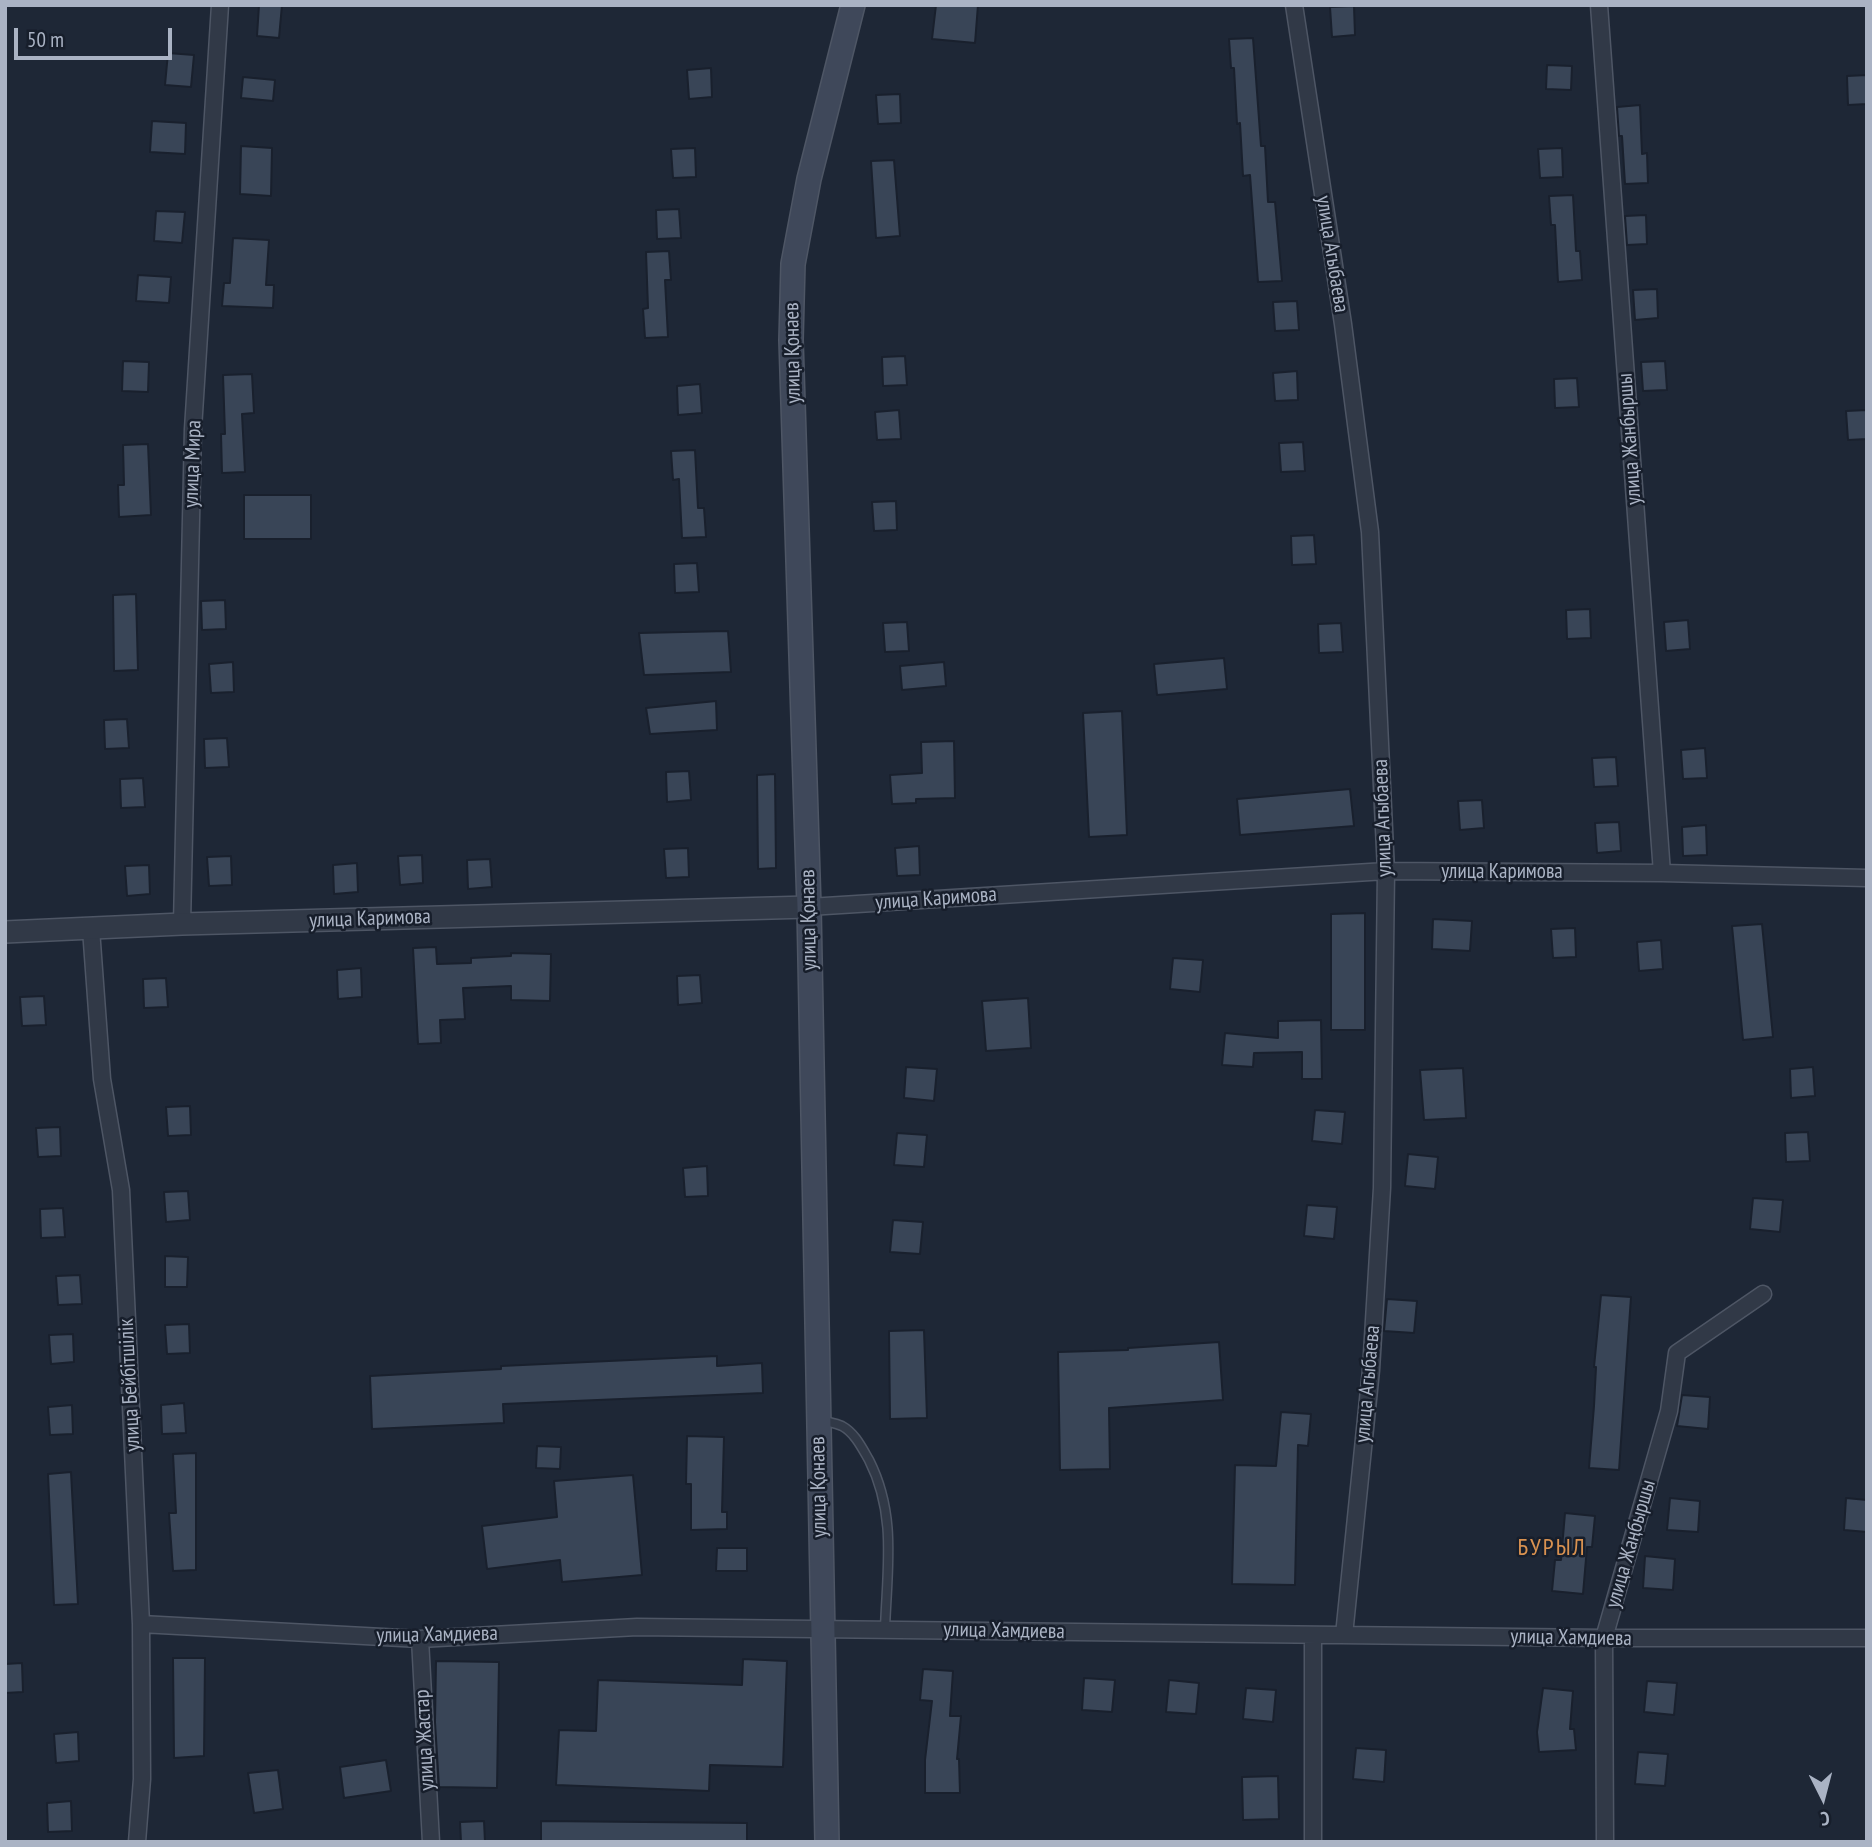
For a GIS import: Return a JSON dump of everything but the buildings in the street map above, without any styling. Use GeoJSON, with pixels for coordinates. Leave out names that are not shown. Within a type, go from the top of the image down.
{"type":"FeatureCollection","features":[{"type":"Feature","properties":{"kind":"main road","name":"улица Қонаев"},"geometry":{"type":"LineString","coordinates":[[827,1842],[808,907],[791,340],[793,264],[809,179],[853,5]]}},
{"type":"Feature","properties":{"kind":"street","name":"улица Мира"},"geometry":{"type":"LineString","coordinates":[[182,924],[193,429],[220,5]]}},
{"type":"Feature","properties":{"kind":"street","name":"улица Агыбаева"},"geometry":{"type":"LineString","coordinates":[[1294,5],[1343,324],[1370,532],[1386,871],[1382,1188],[1371,1370],[1344,1635]]}},
{"type":"Feature","properties":{"kind":"street","name":"улица Жанбыршы"},"geometry":{"type":"LineString","coordinates":[[1599,5],[1662,873]]}},
{"type":"Feature","properties":{"kind":"street","name":"улица Каримова"},"geometry":{"type":"LineString","coordinates":[[5,932],[182,924],[808,907],[1386,871],[1867,878]]}},
{"type":"Feature","properties":{"kind":"street","name":"улица Бейбітшілік"},"geometry":{"type":"LineString","coordinates":[[90,929],[102,1079],[121,1190],[141,1623],[142,1779],[137,1842]]}},
{"type":"Feature","properties":{"kind":"street","name":"улица Жаңбыршы"},"geometry":{"type":"LineString","coordinates":[[1605,1842],[1604,1638],[1670,1411],[1677,1353],[1763,1294]]}},
{"type":"Feature","properties":{"kind":"street","name":"улица Хамдиева"},"geometry":{"type":"LineString","coordinates":[[141,1623],[420,1639],[637,1627],[1604,1638],[1867,1638]]}},
{"type":"Feature","properties":{"kind":"street"},"geometry":{"type":"LineString","coordinates":[[1312,1842],[1313,1635]]}},
{"type":"Feature","properties":{"kind":"street","name":"улица Жастар"},"geometry":{"type":"LineString","coordinates":[[420,1639],[431,1842]]}},
{"type":"Feature","properties":{"kind":"lane"},"geometry":{"type":"LineString","coordinates":[[818,1419],[844,1427],[860,1444],[879,1480],[888,1526],[885,1629]]}},
{"type":"Feature","properties":{"kind":"district","name":"БУРЫЛ"},"geometry":{"type":"Point","coordinates":[1552,1548]}}]}
